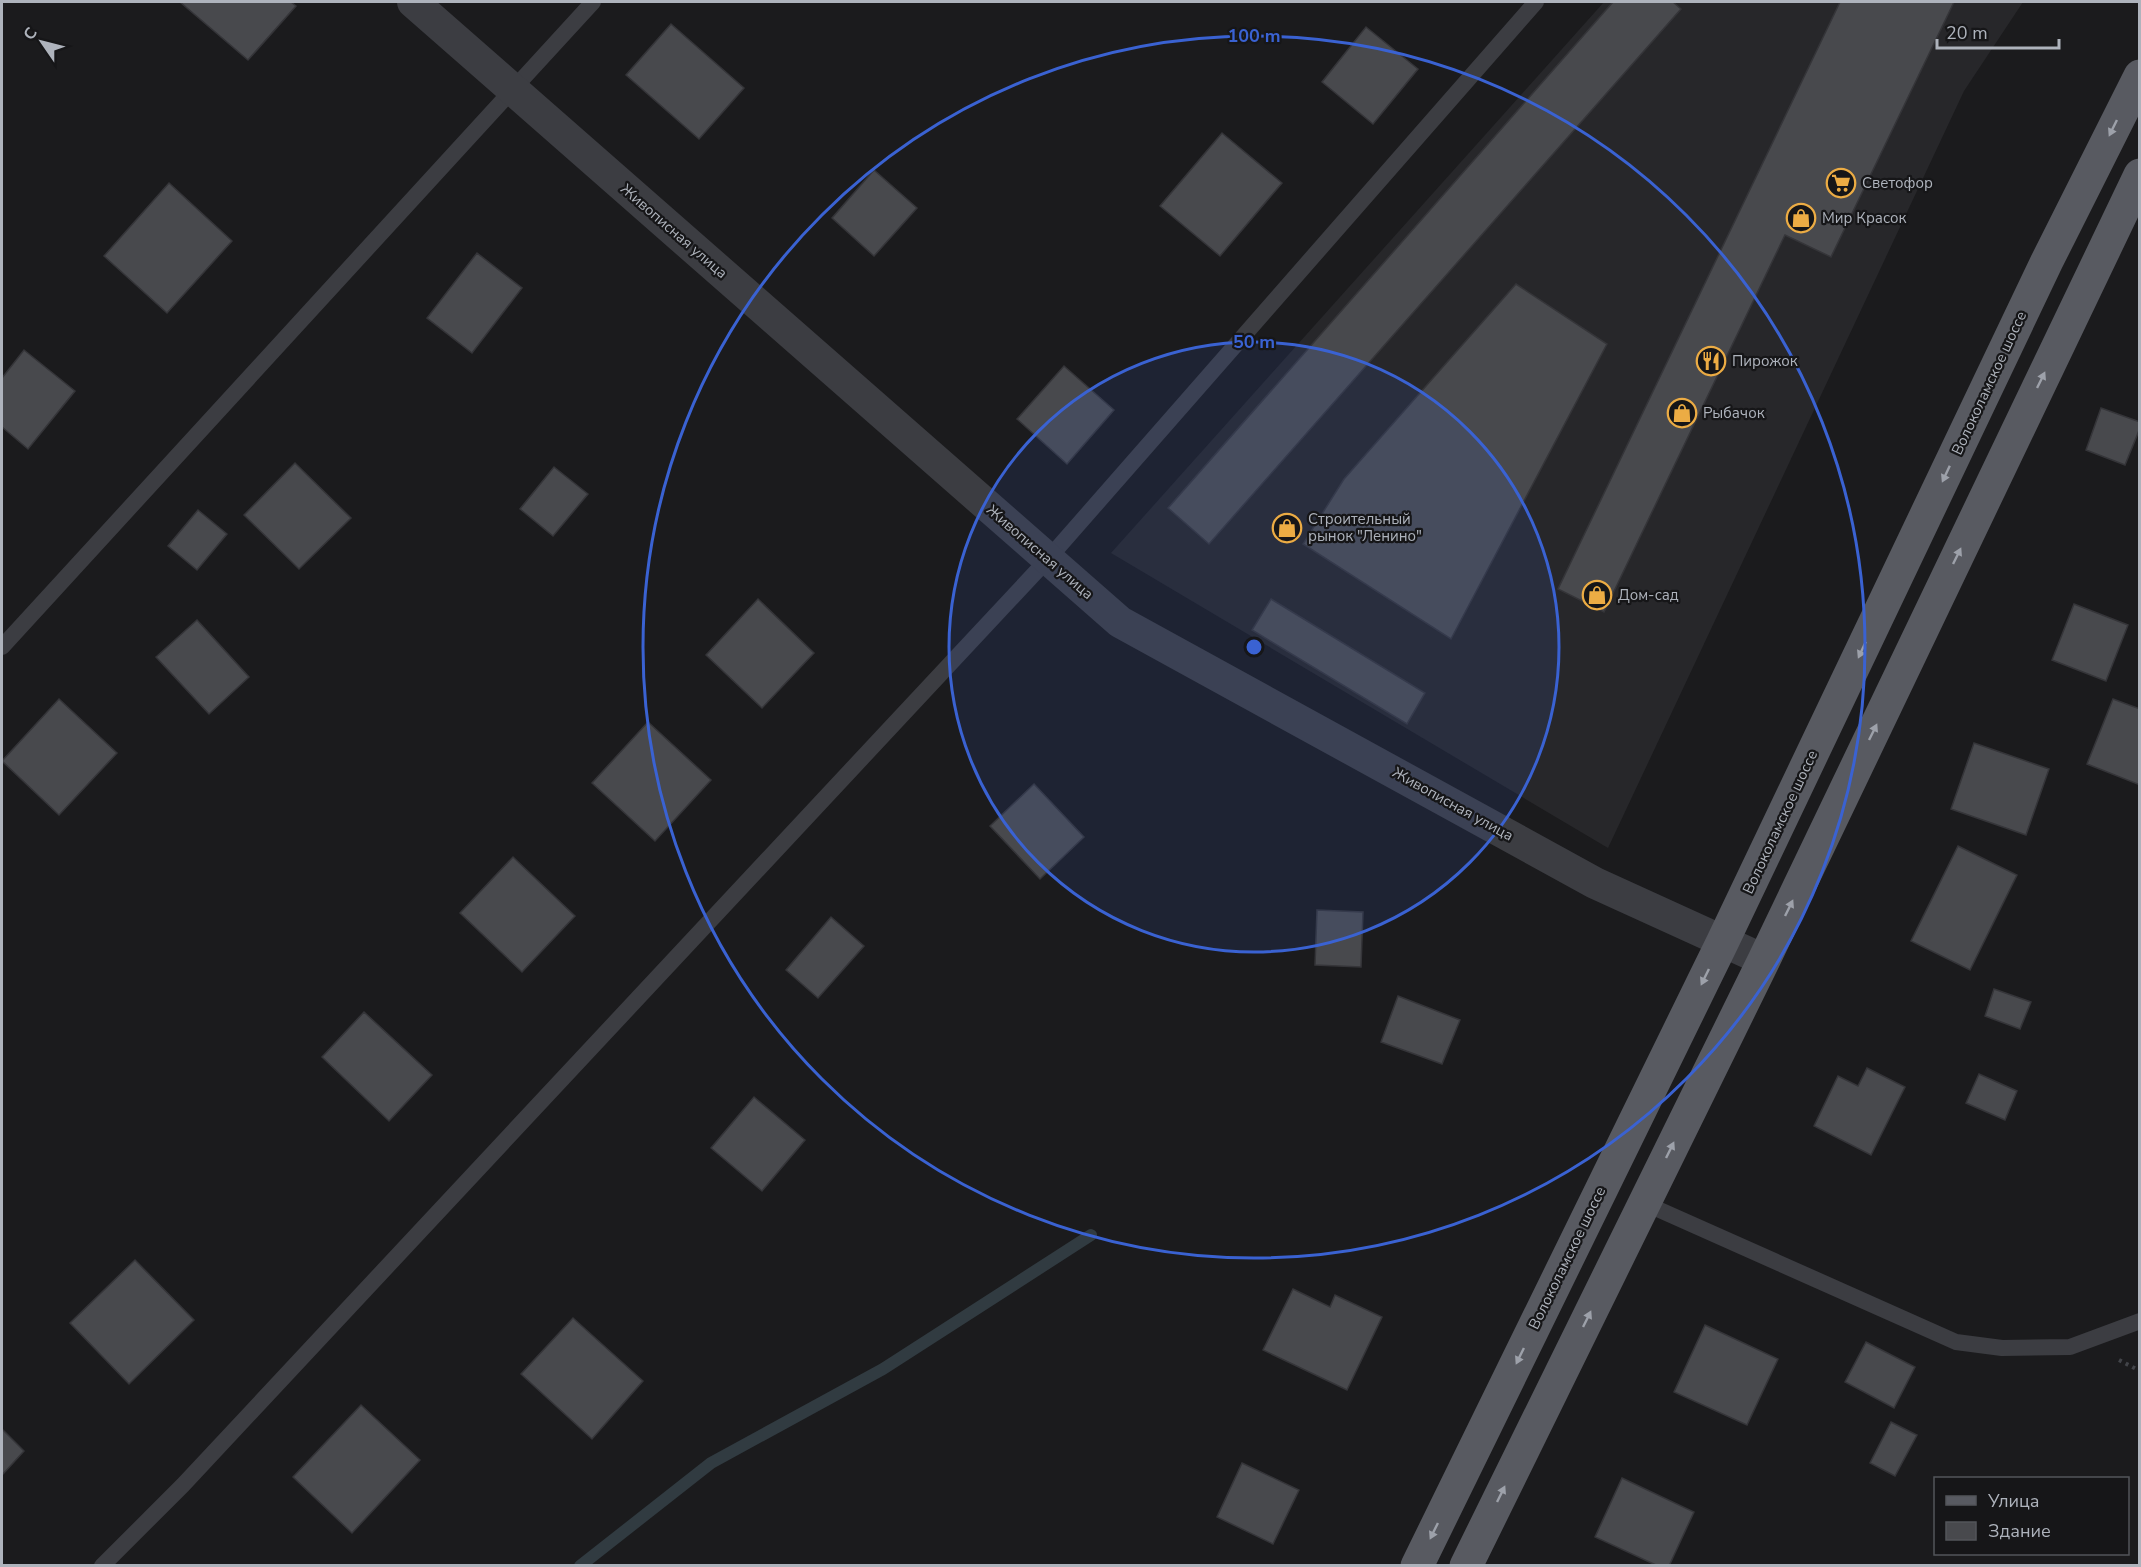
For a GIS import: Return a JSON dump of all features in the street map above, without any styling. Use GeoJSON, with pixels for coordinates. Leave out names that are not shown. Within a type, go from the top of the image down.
{"type":"FeatureCollection","features":[{"type":"Feature","properties":{"kind":"main road","name":"Волоколамское шоссе"},"geometry":{"type":"LineString","coordinates":[[1416,1566],[1723,941],[2047,261],[2139,76]]}},
{"type":"Feature","properties":{"kind":"main road"},"geometry":{"type":"LineString","coordinates":[[1466,1566],[1764,960],[2139,175]]}},
{"type":"Feature","properties":{"kind":"street","name":"Живописная улица"},"geometry":{"type":"LineString","coordinates":[[413,2],[1120,622],[1595,883],[1764,960]]}},
{"type":"Feature","properties":{"kind":"lane"},"geometry":{"type":"LineString","coordinates":[[2,647],[593,2]]}},
{"type":"Feature","properties":{"kind":"lane"},"geometry":{"type":"LineString","coordinates":[[102,1566],[183,1485],[1048,559],[1536,2]]}},
{"type":"Feature","properties":{"kind":"lane"},"geometry":{"type":"LineString","coordinates":[[1644,1203],[1956,1342],[2002,1348],[2070,1347],[2139,1321]]}},
{"type":"Feature","properties":{"kind":"shaded area"},"geometry":{"type":"Polygon","coordinates":[[[1604,2],[2023,2],[1964,91],[1608,848],[1111,553],[1604,2]]]}},
{"type":"Feature","properties":{"kind":"building"},"geometry":{"type":"Polygon","coordinates":[[[180,2],[291,2],[296,6],[248,60],[180,2]]]}},
{"type":"Feature","properties":{"kind":"building"},"geometry":{"type":"Polygon","coordinates":[[[1613,2],[1673,2],[1681,9],[1209,544],[1168,508],[1613,2]]]}},
{"type":"Feature","properties":{"kind":"building"},"geometry":{"type":"Polygon","coordinates":[[[1840,2],[1954,2],[1831,257],[1785,235],[1604,612],[1558,589],[1840,2]]]}},
{"type":"Feature","properties":{"kind":"building"},"geometry":{"type":"Polygon","coordinates":[[[671,24],[744,88],[699,139],[626,75],[671,24]]]}},
{"type":"Feature","properties":{"kind":"building"},"geometry":{"type":"Polygon","coordinates":[[[1366,27],[1418,69],[1373,124],[1322,82],[1366,27]]]}},
{"type":"Feature","properties":{"kind":"building"},"geometry":{"type":"Polygon","coordinates":[[[1222,133],[1282,183],[1220,256],[1160,206],[1222,133]]]}},
{"type":"Feature","properties":{"kind":"building"},"geometry":{"type":"Polygon","coordinates":[[[874,170],[917,208],[874,256],[832,218],[874,170]]]}},
{"type":"Feature","properties":{"kind":"building"},"geometry":{"type":"Polygon","coordinates":[[[169,183],[232,241],[167,313],[104,256],[169,183]]]}},
{"type":"Feature","properties":{"kind":"building"},"geometry":{"type":"Polygon","coordinates":[[[477,253],[522,288],[472,353],[427,318],[477,253]]]}},
{"type":"Feature","properties":{"kind":"building"},"geometry":{"type":"Polygon","coordinates":[[[1516,284],[1607,344],[1451,639],[1303,544],[1344,479],[1516,284]]]}},
{"type":"Feature","properties":{"kind":"building"},"geometry":{"type":"Polygon","coordinates":[[[24,350],[75,391],[28,449],[2,427],[2,378],[24,350]]]}},
{"type":"Feature","properties":{"kind":"building"},"geometry":{"type":"Polygon","coordinates":[[[1064,366],[1114,410],[1067,464],[1017,419],[1064,366]]]}},
{"type":"Feature","properties":{"kind":"building"},"geometry":{"type":"Polygon","coordinates":[[[2101,408],[2140,422],[2140,428],[2125,465],[2086,450],[2101,408]]]}},
{"type":"Feature","properties":{"kind":"building"},"geometry":{"type":"Polygon","coordinates":[[[295,463],[351,518],[299,569],[244,515],[295,463]]]}},
{"type":"Feature","properties":{"kind":"building"},"geometry":{"type":"Polygon","coordinates":[[[554,467],[588,494],[553,536],[520,509],[554,467]]]}},
{"type":"Feature","properties":{"kind":"building"},"geometry":{"type":"Polygon","coordinates":[[[198,510],[227,534],[197,570],[168,546],[198,510]]]}},
{"type":"Feature","properties":{"kind":"building"},"geometry":{"type":"Polygon","coordinates":[[[758,599],[814,653],[762,708],[706,655],[758,599]]]}},
{"type":"Feature","properties":{"kind":"building"},"geometry":{"type":"Polygon","coordinates":[[[1271,599],[1425,693],[1407,724],[1252,630],[1271,599]]]}},
{"type":"Feature","properties":{"kind":"building"},"geometry":{"type":"Polygon","coordinates":[[[2074,604],[2128,625],[2106,681],[2052,660],[2074,604]]]}},
{"type":"Feature","properties":{"kind":"building"},"geometry":{"type":"Polygon","coordinates":[[[197,620],[249,677],[209,714],[156,657],[197,620]]]}},
{"type":"Feature","properties":{"kind":"building"},"geometry":{"type":"Polygon","coordinates":[[[59,699],[117,753],[59,815],[2,761],[59,699]]]}},
{"type":"Feature","properties":{"kind":"building"},"geometry":{"type":"Polygon","coordinates":[[[2113,699],[2140,709],[2140,785],[2087,764],[2113,699]]]}},
{"type":"Feature","properties":{"kind":"building"},"geometry":{"type":"Polygon","coordinates":[[[648,722],[711,780],[655,841],[592,783],[648,722]]]}},
{"type":"Feature","properties":{"kind":"building"},"geometry":{"type":"Polygon","coordinates":[[[1974,743],[2049,769],[2026,835],[1951,809],[1974,743]]]}},
{"type":"Feature","properties":{"kind":"building"},"geometry":{"type":"Polygon","coordinates":[[[1034,784],[1084,837],[1040,879],[990,826],[1034,784]]]}},
{"type":"Feature","properties":{"kind":"building"},"geometry":{"type":"Polygon","coordinates":[[[1958,846],[2017,875],[1970,970],[1911,941],[1958,846]]]}},
{"type":"Feature","properties":{"kind":"building"},"geometry":{"type":"Polygon","coordinates":[[[513,857],[575,916],[522,972],[460,913],[513,857]]]}},
{"type":"Feature","properties":{"kind":"building"},"geometry":{"type":"Polygon","coordinates":[[[1317,910],[1363,912],[1361,967],[1315,965],[1317,910]]]}},
{"type":"Feature","properties":{"kind":"building"},"geometry":{"type":"Polygon","coordinates":[[[831,917],[864,946],[818,998],[786,970],[831,917]]]}},
{"type":"Feature","properties":{"kind":"building"},"geometry":{"type":"Polygon","coordinates":[[[1994,989],[2031,1002],[2020,1029],[1985,1016],[1994,989]]]}},
{"type":"Feature","properties":{"kind":"building"},"geometry":{"type":"Polygon","coordinates":[[[1398,996],[1460,1020],[1442,1064],[1381,1042],[1398,996]]]}},
{"type":"Feature","properties":{"kind":"building"},"geometry":{"type":"Polygon","coordinates":[[[364,1012],[432,1075],[389,1121],[322,1057],[364,1012]]]}},
{"type":"Feature","properties":{"kind":"building"},"geometry":{"type":"Polygon","coordinates":[[[1867,1068],[1905,1087],[1871,1155],[1814,1126],[1838,1076],[1858,1086],[1867,1068]]]}},
{"type":"Feature","properties":{"kind":"building"},"geometry":{"type":"Polygon","coordinates":[[[1979,1074],[2017,1091],[2005,1120],[1966,1103],[1979,1074]]]}},
{"type":"Feature","properties":{"kind":"building"},"geometry":{"type":"Polygon","coordinates":[[[754,1097],[805,1140],[762,1191],[711,1148],[754,1097]]]}},
{"type":"Feature","properties":{"kind":"building"},"geometry":{"type":"Polygon","coordinates":[[[135,1260],[194,1320],[129,1384],[70,1323],[135,1260]]]}},
{"type":"Feature","properties":{"kind":"building"},"geometry":{"type":"Polygon","coordinates":[[[1293,1289],[1330,1307],[1335,1295],[1382,1317],[1347,1390],[1263,1350],[1293,1289]]]}},
{"type":"Feature","properties":{"kind":"building"},"geometry":{"type":"Polygon","coordinates":[[[573,1318],[643,1381],[592,1439],[521,1374],[573,1318]]]}},
{"type":"Feature","properties":{"kind":"building"},"geometry":{"type":"Polygon","coordinates":[[[1705,1325],[1778,1359],[1747,1425],[1674,1392],[1705,1325]]]}},
{"type":"Feature","properties":{"kind":"building"},"geometry":{"type":"Polygon","coordinates":[[[1866,1342],[1915,1367],[1894,1408],[1845,1382],[1866,1342]]]}},
{"type":"Feature","properties":{"kind":"building"},"geometry":{"type":"Polygon","coordinates":[[[361,1405],[420,1460],[352,1533],[293,1477],[361,1405]]]}},
{"type":"Feature","properties":{"kind":"building"},"geometry":{"type":"Polygon","coordinates":[[[1891,1422],[1917,1435],[1895,1476],[1870,1463],[1891,1422]]]}},
{"type":"Feature","properties":{"kind":"building"},"geometry":{"type":"Polygon","coordinates":[[[2,1429],[24,1451],[2,1475],[2,1429]]]}},
{"type":"Feature","properties":{"kind":"building"},"geometry":{"type":"Polygon","coordinates":[[[1242,1463],[1299,1490],[1273,1544],[1217,1517],[1242,1463]]]}},
{"type":"Feature","properties":{"kind":"building"},"geometry":{"type":"Polygon","coordinates":[[[1622,1478],[1694,1512],[1669,1566],[1658,1566],[1595,1537],[1622,1478]]]}},
{"type":"Feature","properties":{"kind":"waterway"},"geometry":{"type":"LineString","coordinates":[[580,1566],[711,1463],[883,1369],[1091,1235]]}},
{"type":"Feature","properties":{"kind":"place","name":"Светофор"},"geometry":{"type":"Point","coordinates":[1841,183]}},
{"type":"Feature","properties":{"kind":"place","name":"Мир Красок"},"geometry":{"type":"Point","coordinates":[1801,218]}},
{"type":"Feature","properties":{"kind":"place","name":"Пирожок"},"geometry":{"type":"Point","coordinates":[1711,361]}},
{"type":"Feature","properties":{"kind":"place","name":"Рыбачок"},"geometry":{"type":"Point","coordinates":[1682,413]}},
{"type":"Feature","properties":{"kind":"place","name":"Строительный рынок \"Ленино\""},"geometry":{"type":"Point","coordinates":[1287,528]}},
{"type":"Feature","properties":{"kind":"place","name":"Дом-сад"},"geometry":{"type":"Point","coordinates":[1597,595]}}]}
